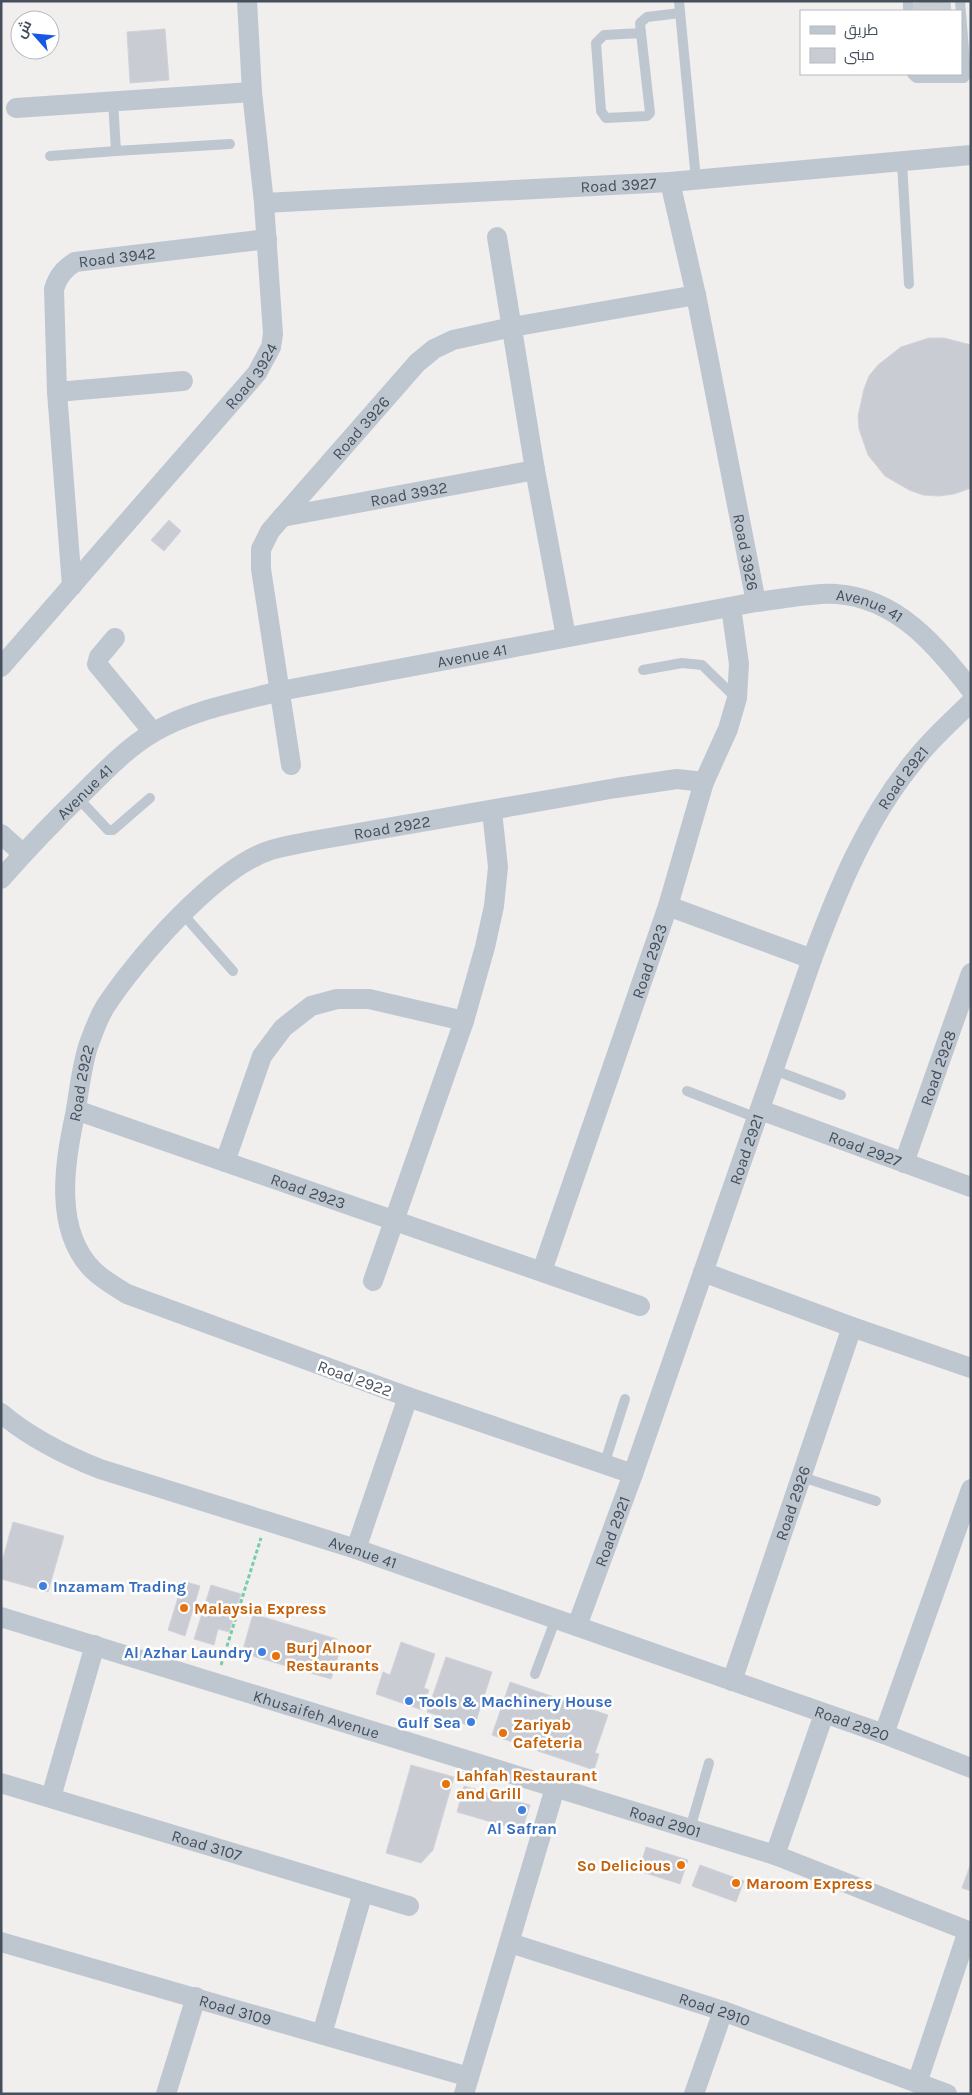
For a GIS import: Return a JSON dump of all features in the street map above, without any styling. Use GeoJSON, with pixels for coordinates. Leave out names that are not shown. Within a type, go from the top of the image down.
{"type":"FeatureCollection","features":[{"type":"Feature","properties":{"kind":"street","name":"Road 3924"},"geometry":{"type":"LineString","coordinates":[[1,666],[257,373],[266,360],[271,347],[267,239],[252,92],[247,1]]}},
{"type":"Feature","properties":{"kind":"street"},"geometry":{"type":"LineString","coordinates":[[16,108],[252,92]]}},
{"type":"Feature","properties":{"kind":"street","name":"Road 3927"},"geometry":{"type":"LineString","coordinates":[[264,203],[670,182],[902,163],[971,155]]}},
{"type":"Feature","properties":{"kind":"street","name":"Road 3926"},"geometry":{"type":"LineString","coordinates":[[670,182],[696,295],[756,602]]}},
{"type":"Feature","properties":{"kind":"street"},"geometry":{"type":"LineString","coordinates":[[497,237],[535,470],[566,637]]}},
{"type":"Feature","properties":{"kind":"street","name":"Road 3942"},"geometry":{"type":"LineString","coordinates":[[72,586],[57,392],[54,289],[60,275],[75,262],[267,239]]}},
{"type":"Feature","properties":{"kind":"street","name":"Road 3926"},"geometry":{"type":"LineString","coordinates":[[291,765],[260,559],[265,540],[282,517],[425,356],[453,340],[512,327],[696,295]]}},
{"type":"Feature","properties":{"kind":"street"},"geometry":{"type":"LineString","coordinates":[[57,392],[183,381]]}},
{"type":"Feature","properties":{"kind":"street","name":"Road 3932"},"geometry":{"type":"LineString","coordinates":[[282,517],[535,470]]}},
{"type":"Feature","properties":{"kind":"street","name":"Avenue 41"},"geometry":{"type":"LineString","coordinates":[[1,879],[122,755],[153,732],[180,719],[280,691],[756,602],[835,594],[875,603],[911,623],[945,658],[971,690]]}},
{"type":"Feature","properties":{"kind":"street","name":"Road 2923"},"geometry":{"type":"LineString","coordinates":[[542,1271],[668,906],[704,782],[728,729],[737,698],[739,664],[731,607]]}},
{"type":"Feature","properties":{"kind":"street"},"geometry":{"type":"LineString","coordinates":[[115,638],[98,657],[98,664],[153,732]]}},
{"type":"Feature","properties":{"kind":"street","name":"Road 2921"},"geometry":{"type":"LineString","coordinates":[[578,1626],[633,1474],[812,959],[845,876],[862,840],[884,802],[915,759],[971,702]]}},
{"type":"Feature","properties":{"kind":"street","name":"Road 2922"},"geometry":{"type":"LineString","coordinates":[[633,1474],[408,1397],[127,1294],[94,1270],[78,1250],[68,1224],[68,1149],[89,1044],[104,1008],[131,971],[182,913],[208,890],[240,866],[270,850],[677,779],[704,782]]}},
{"type":"Feature","properties":{"kind":"street"},"geometry":{"type":"LineString","coordinates":[[373,1281],[464,1021],[485,947],[494,906],[498,867],[492,811]]}},
{"type":"Feature","properties":{"kind":"street"},"geometry":{"type":"LineString","coordinates":[[1,834],[24,854]]}},
{"type":"Feature","properties":{"kind":"street","name":"Road 2923"},"geometry":{"type":"LineString","coordinates":[[668,906],[812,959]]}},
{"type":"Feature","properties":{"kind":"street","name":"Road 2928"},"geometry":{"type":"LineString","coordinates":[[904,1164],[963,1016],[971,972]]}},
{"type":"Feature","properties":{"kind":"street"},"geometry":{"type":"LineString","coordinates":[[225,1162],[262,1056],[283,1028],[311,1006],[337,999],[369,999],[464,1021]]}},
{"type":"Feature","properties":{"kind":"street","name":"Road 2923"},"geometry":{"type":"LineString","coordinates":[[76,1110],[640,1306]]}},
{"type":"Feature","properties":{"kind":"street","name":"Road 2927"},"geometry":{"type":"LineString","coordinates":[[759,1114],[971,1187]]}},
{"type":"Feature","properties":{"kind":"street"},"geometry":{"type":"LineString","coordinates":[[703,1272],[852,1327],[971,1368]]}},
{"type":"Feature","properties":{"kind":"street","name":"Road 2926"},"geometry":{"type":"LineString","coordinates":[[732,1681],[852,1327]]}},
{"type":"Feature","properties":{"kind":"street","name":"Road 2922"},"geometry":{"type":"LineString","coordinates":[[356,1549],[408,1397]]}},
{"type":"Feature","properties":{"kind":"street","name":"Avenue 41"},"geometry":{"type":"LineString","coordinates":[[1,1413],[37,1440],[68,1456],[100,1469],[356,1549],[732,1681]]}},
{"type":"Feature","properties":{"kind":"street"},"geometry":{"type":"LineString","coordinates":[[884,1734],[971,1490]]}},
{"type":"Feature","properties":{"kind":"street","name":"Khusaifeh Avenue"},"geometry":{"type":"LineString","coordinates":[[1,1617],[555,1788]]}},
{"type":"Feature","properties":{"kind":"street"},"geometry":{"type":"LineString","coordinates":[[51,1797],[95,1645]]}},
{"type":"Feature","properties":{"kind":"street","name":"Road 2920"},"geometry":{"type":"LineString","coordinates":[[732,1681],[884,1734],[971,1768]]}},
{"type":"Feature","properties":{"kind":"street"},"geometry":{"type":"LineString","coordinates":[[775,1855],[824,1714]]}},
{"type":"Feature","properties":{"kind":"street","name":"Road 3107"},"geometry":{"type":"LineString","coordinates":[[1,1783],[409,1906]]}},
{"type":"Feature","properties":{"kind":"street"},"geometry":{"type":"LineString","coordinates":[[467,2085],[555,1788]]}},
{"type":"Feature","properties":{"kind":"street","name":"Road 2901"},"geometry":{"type":"LineString","coordinates":[[555,1788],[775,1855],[969,1931]]}},
{"type":"Feature","properties":{"kind":"street"},"geometry":{"type":"LineString","coordinates":[[322,2034],[363,1892]]}},
{"type":"Feature","properties":{"kind":"street"},"geometry":{"type":"LineString","coordinates":[[916,2083],[969,1931]]}},
{"type":"Feature","properties":{"kind":"street","name":"Road 3109"},"geometry":{"type":"LineString","coordinates":[[1,1942],[322,2034],[467,2085]]}},
{"type":"Feature","properties":{"kind":"street","name":"Road 2910"},"geometry":{"type":"LineString","coordinates":[[510,1943],[723,2011],[947,2094]]}},
{"type":"Feature","properties":{"kind":"street"},"geometry":{"type":"LineString","coordinates":[[166,2094],[196,1997]]}},
{"type":"Feature","properties":{"kind":"street"},"geometry":{"type":"LineString","coordinates":[[694,2094],[723,2011]]}},
{"type":"Feature","properties":{"kind":"lane"},"geometry":{"type":"LineString","coordinates":[[679,1],[696,180]]}},
{"type":"Feature","properties":{"kind":"lane"},"geometry":{"type":"LineString","coordinates":[[641,33],[604,35],[596,43],[601,111],[606,118],[647,116],[650,113],[640,23],[643,19],[680,13]]}},
{"type":"Feature","properties":{"kind":"lane"},"geometry":{"type":"LineString","coordinates":[[913,75],[916,78],[964,78],[966,75],[962,26]]}},
{"type":"Feature","properties":{"kind":"lane"},"geometry":{"type":"LineString","coordinates":[[113,101],[116,151]]}},
{"type":"Feature","properties":{"kind":"lane"},"geometry":{"type":"LineString","coordinates":[[50,156],[230,144]]}},
{"type":"Feature","properties":{"kind":"lane"},"geometry":{"type":"LineString","coordinates":[[902,163],[910,284]]}},
{"type":"Feature","properties":{"kind":"lane"},"geometry":{"type":"LineString","coordinates":[[643,670],[682,663],[702,666],[737,698]]}},
{"type":"Feature","properties":{"kind":"lane"},"geometry":{"type":"LineString","coordinates":[[78,798],[108,830],[113,830],[150,798]]}},
{"type":"Feature","properties":{"kind":"lane"},"geometry":{"type":"LineString","coordinates":[[182,913],[233,971]]}},
{"type":"Feature","properties":{"kind":"lane"},"geometry":{"type":"LineString","coordinates":[[774,1070],[841,1095]]}},
{"type":"Feature","properties":{"kind":"lane"},"geometry":{"type":"LineString","coordinates":[[687,1091],[759,1114]]}},
{"type":"Feature","properties":{"kind":"lane"},"geometry":{"type":"LineString","coordinates":[[604,1464],[626,1399]]}},
{"type":"Feature","properties":{"kind":"lane"},"geometry":{"type":"LineString","coordinates":[[802,1477],[876,1501]]}},
{"type":"Feature","properties":{"kind":"lane"},"geometry":{"type":"LineString","coordinates":[[535,1674],[556,1618]]}},
{"type":"Feature","properties":{"kind":"lane"},"geometry":{"type":"LineString","coordinates":[[690,1829],[710,1763]]}},
{"type":"Feature","properties":{"kind":"path"},"geometry":{"type":"LineString","coordinates":[[215,1682],[267,1521]]}},
{"type":"Feature","properties":{"kind":"building"},"geometry":{"type":"Polygon","coordinates":[[[950,1],[951,10],[913,10],[912,3],[950,1]]]}},
{"type":"Feature","properties":{"kind":"building"},"geometry":{"type":"Polygon","coordinates":[[[165,29],[169,80],[130,83],[127,32],[165,29]]]}},
{"type":"Feature","properties":{"kind":"building"},"geometry":{"type":"Polygon","coordinates":[[[929,338],[944,338],[971,345],[971,488],[954,494],[939,496],[923,495],[909,490],[885,476],[868,455],[859,429],[858,416],[869,376],[878,365],[901,347],[929,338]]]}},
{"type":"Feature","properties":{"kind":"building"},"geometry":{"type":"Polygon","coordinates":[[[169,520],[181,531],[164,551],[151,540],[169,520]]]}},
{"type":"Feature","properties":{"kind":"building"},"geometry":{"type":"Polygon","coordinates":[[[13,1522],[64,1536],[48,1592],[1,1579],[1,1565],[13,1522]]]}},
{"type":"Feature","properties":{"kind":"building","name":"Malaysia Express"},"geometry":{"type":"Polygon","coordinates":[[[183,1581],[200,1586],[185,1636],[168,1630],[183,1581]]]}},
{"type":"Feature","properties":{"kind":"building"},"geometry":{"type":"Polygon","coordinates":[[[211,1585],[241,1594],[229,1632],[218,1629],[214,1645],[194,1639],[211,1585]]]}},
{"type":"Feature","properties":{"kind":"building"},"geometry":{"type":"Polygon","coordinates":[[[253,1614],[337,1639],[335,1646],[341,1647],[331,1679],[242,1653],[253,1614]]]}},
{"type":"Feature","properties":{"kind":"building"},"geometry":{"type":"Polygon","coordinates":[[[401,1642],[435,1654],[424,1688],[429,1690],[422,1710],[376,1694],[383,1672],[390,1675],[401,1642]]]}},
{"type":"Feature","properties":{"kind":"building"},"geometry":{"type":"Polygon","coordinates":[[[446,1657],[492,1672],[474,1727],[427,1712],[446,1657]]]}},
{"type":"Feature","properties":{"kind":"building"},"geometry":{"type":"Polygon","coordinates":[[[510,1682],[560,1699],[541,1752],[492,1735],[510,1682]]]}},
{"type":"Feature","properties":{"kind":"building"},"geometry":{"type":"Polygon","coordinates":[[[560,1699],[608,1715],[595,1753],[599,1754],[594,1770],[541,1752],[560,1699]]]}},
{"type":"Feature","properties":{"kind":"building"},"geometry":{"type":"Polygon","coordinates":[[[411,1765],[454,1777],[433,1850],[421,1863],[386,1853],[411,1765]]]}},
{"type":"Feature","properties":{"kind":"building"},"geometry":{"type":"Polygon","coordinates":[[[464,1786],[530,1805],[522,1831],[457,1812],[464,1786]]]}},
{"type":"Feature","properties":{"kind":"building"},"geometry":{"type":"Polygon","coordinates":[[[646,1847],[688,1860],[680,1884],[639,1871],[646,1847]]]}},
{"type":"Feature","properties":{"kind":"building"},"geometry":{"type":"Polygon","coordinates":[[[971,1863],[971,1891],[962,1888],[971,1863]]]}},
{"type":"Feature","properties":{"kind":"building"},"geometry":{"type":"Polygon","coordinates":[[[700,1865],[744,1881],[736,1902],[692,1886],[700,1865]]]}},
{"type":"Feature","properties":{"kind":"place","name":"Inzamam Trading"},"geometry":{"type":"Point","coordinates":[43,1586]}},
{"type":"Feature","properties":{"kind":"place","name":"Malaysia Express"},"geometry":{"type":"Point","coordinates":[184,1608]}},
{"type":"Feature","properties":{"kind":"place","name":"Al Azhar Laundry"},"geometry":{"type":"Point","coordinates":[262,1652]}},
{"type":"Feature","properties":{"kind":"place","name":"Burj Alnoor Restaurants"},"geometry":{"type":"Point","coordinates":[276,1656]}},
{"type":"Feature","properties":{"kind":"place","name":"Tools & Machinery House"},"geometry":{"type":"Point","coordinates":[409,1701]}},
{"type":"Feature","properties":{"kind":"place","name":"Gulf Sea"},"geometry":{"type":"Point","coordinates":[471,1722]}},
{"type":"Feature","properties":{"kind":"place","name":"Zariyab Cafeteria"},"geometry":{"type":"Point","coordinates":[503,1733]}},
{"type":"Feature","properties":{"kind":"place","name":"Lahfah Restaurant and Grill"},"geometry":{"type":"Point","coordinates":[446,1784]}},
{"type":"Feature","properties":{"kind":"place","name":"Al Safran"},"geometry":{"type":"Point","coordinates":[522,1810]}},
{"type":"Feature","properties":{"kind":"place","name":"So Delicious"},"geometry":{"type":"Point","coordinates":[681,1865]}},
{"type":"Feature","properties":{"kind":"place","name":"Maroom Express"},"geometry":{"type":"Point","coordinates":[736,1883]}}]}
